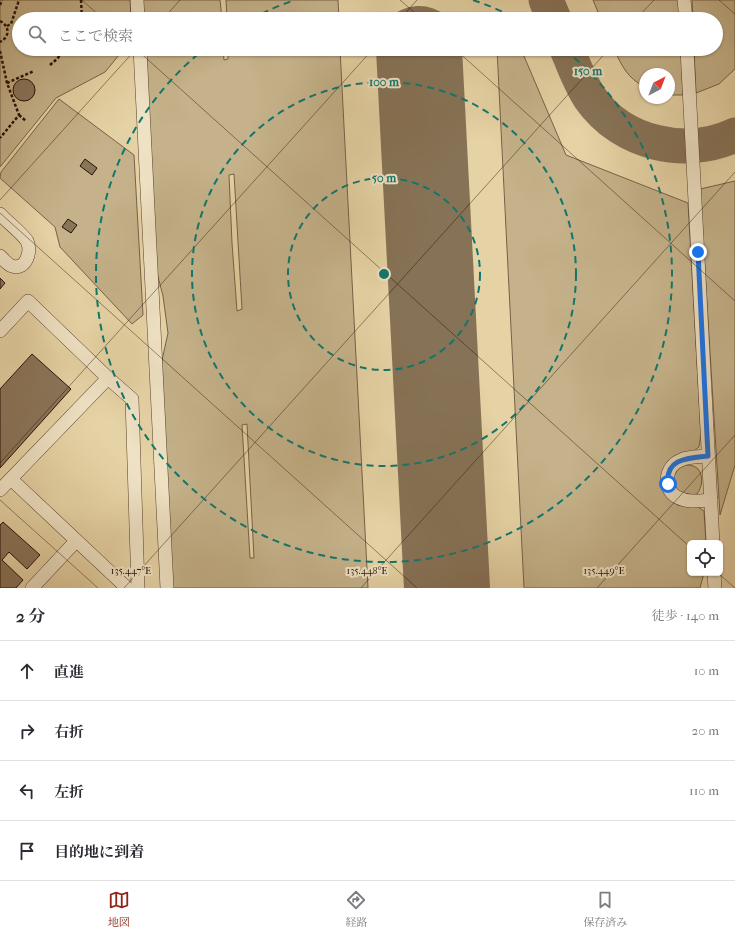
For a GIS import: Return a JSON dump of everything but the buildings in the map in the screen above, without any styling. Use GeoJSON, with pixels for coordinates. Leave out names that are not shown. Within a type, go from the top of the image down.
{"type":"FeatureCollection","features":[{"type":"Feature","properties":{"kind":"lane"},"geometry":{"type":"LineString","coordinates":[[137,0],[138,12]]}},
{"type":"Feature","properties":{"kind":"lane"},"geometry":{"type":"LineString","coordinates":[[684,0],[685,12]]}},
{"type":"Feature","properties":{"kind":"lane"},"geometry":{"type":"LineString","coordinates":[[140,56],[167,588]]}},
{"type":"Feature","properties":{"kind":"lane"},"geometry":{"type":"LineString","coordinates":[[687,56],[713,540]]}},
{"type":"Feature","properties":{"kind":"lane"},"geometry":{"type":"LineString","coordinates":[[0,214],[27,240],[30,249],[28,257],[23,264],[18,267],[10,266],[0,256]]}},
{"type":"Feature","properties":{"kind":"lane"},"geometry":{"type":"LineString","coordinates":[[0,331],[28,301],[132,399],[138,588]]}},
{"type":"Feature","properties":{"kind":"lane"},"geometry":{"type":"LineString","coordinates":[[0,490],[108,378]]}},
{"type":"Feature","properties":{"kind":"lane"},"geometry":{"type":"LineString","coordinates":[[708,456],[680,460],[669,470],[667,477],[668,484],[675,496],[690,501],[711,500]]}},
{"type":"Feature","properties":{"kind":"lane"},"geometry":{"type":"LineString","coordinates":[[11,479],[126,588]]}},
{"type":"Feature","properties":{"kind":"lane"},"geometry":{"type":"LineString","coordinates":[[32,588],[76,541]]}},
{"type":"Feature","properties":{"kind":"lane"},"geometry":{"type":"LineString","coordinates":[[714,576],[715,588]]}},
{"type":"Feature","properties":{"kind":"path"},"geometry":{"type":"LineString","coordinates":[[0,5],[2,0]]}},
{"type":"Feature","properties":{"kind":"path"},"geometry":{"type":"LineString","coordinates":[[15,12],[19,0]]}},
{"type":"Feature","properties":{"kind":"path"},"geometry":{"type":"LineString","coordinates":[[81,0],[82,12]]}},
{"type":"Feature","properties":{"kind":"path"},"geometry":{"type":"LineString","coordinates":[[0,21],[6,26],[8,33],[0,42]]}},
{"type":"Feature","properties":{"kind":"path"},"geometry":{"type":"LineString","coordinates":[[6,26],[11,24],[12,21]]}},
{"type":"Feature","properties":{"kind":"path"},"geometry":{"type":"LineString","coordinates":[[0,51],[7,83],[19,115],[26,121]]}},
{"type":"Feature","properties":{"kind":"path"},"geometry":{"type":"LineString","coordinates":[[50,65],[59,56]]}},
{"type":"Feature","properties":{"kind":"path"},"geometry":{"type":"LineString","coordinates":[[7,83],[34,71]]}},
{"type":"Feature","properties":{"kind":"path"},"geometry":{"type":"LineString","coordinates":[[0,138],[19,115]]}},
{"type":"Feature","properties":{"kind":"shaded area"},"geometry":{"type":"Polygon","coordinates":[[[0,0],[130,0],[131,12],[12,12],[12,56],[118,56],[105,72],[56,98],[0,167],[0,0]]]}},
{"type":"Feature","properties":{"kind":"shaded area"},"geometry":{"type":"Polygon","coordinates":[[[143,0],[220,0],[221,12],[144,12],[143,0]]]}},
{"type":"Feature","properties":{"kind":"shaded area"},"geometry":{"type":"Polygon","coordinates":[[[226,0],[338,0],[339,12],[227,12],[226,0]]]}},
{"type":"Feature","properties":{"kind":"shaded area"},"geometry":{"type":"Polygon","coordinates":[[[593,0],[679,0],[679,12],[598,12],[593,0]]]}},
{"type":"Feature","properties":{"kind":"shaded area"},"geometry":{"type":"Polygon","coordinates":[[[692,0],[735,0],[735,69],[719,84],[696,93],[694,56],[723,56],[723,12],[693,12],[692,0]]]}},
{"type":"Feature","properties":{"kind":"shaded area"},"geometry":{"type":"Polygon","coordinates":[[[146,56],[224,56],[224,60],[228,59],[228,56],[340,56],[368,588],[171,588],[161,365],[168,333],[163,296],[157,273],[146,56]],[[234,174],[229,175],[232,243],[237,311],[242,309],[234,174]],[[247,424],[242,425],[250,558],[254,558],[247,424]]]}},
{"type":"Feature","properties":{"kind":"shaded area"},"geometry":{"type":"Polygon","coordinates":[[[497,56],[524,56],[566,155],[688,203],[701,434],[699,447],[693,452],[676,455],[667,463],[668,498],[678,505],[698,507],[704,511],[706,540],[687,540],[687,576],[703,576],[700,588],[524,588],[497,56]]]}},
{"type":"Feature","properties":{"kind":"shaded area"},"geometry":{"type":"Polygon","coordinates":[[[618,56],[681,56],[683,95],[675,95],[675,68],[639,68],[639,83],[629,76],[618,56]]]}},
{"type":"Feature","properties":{"kind":"shaded area"},"geometry":{"type":"Polygon","coordinates":[[[59,99],[134,155],[143,315],[132,324],[60,247],[55,227],[0,178],[1,172],[59,99]]]}},
{"type":"Feature","properties":{"kind":"shaded area"},"geometry":{"type":"Polygon","coordinates":[[[735,181],[735,465],[720,515],[700,189],[735,181]]]}},
{"type":"Feature","properties":{"kind":"shaded area"},"geometry":{"type":"Polygon","coordinates":[[[686,465],[694,466],[700,472],[702,482],[697,494],[690,495],[678,491],[672,479],[679,467],[686,465]]]}},
{"type":"Feature","properties":{"kind":"taxiway"},"geometry":{"type":"LineString","coordinates":[[546,0],[551,12]]}},
{"type":"Feature","properties":{"kind":"taxiway"},"geometry":{"type":"LineString","coordinates":[[570,56],[586,92],[603,114],[619,126],[637,136],[676,146],[716,142],[735,135]]}},
{"type":"Feature","properties":{"kind":"runway"},"geometry":{"type":"LineString","coordinates":[[419,56],[447,588]]}},
{"type":"Feature","properties":{"kind":"route"},"geometry":{"type":"LineString","coordinates":[[668,484],[667,477],[669,470],[674,464],[680,460],[708,456],[698,252]]}}]}
